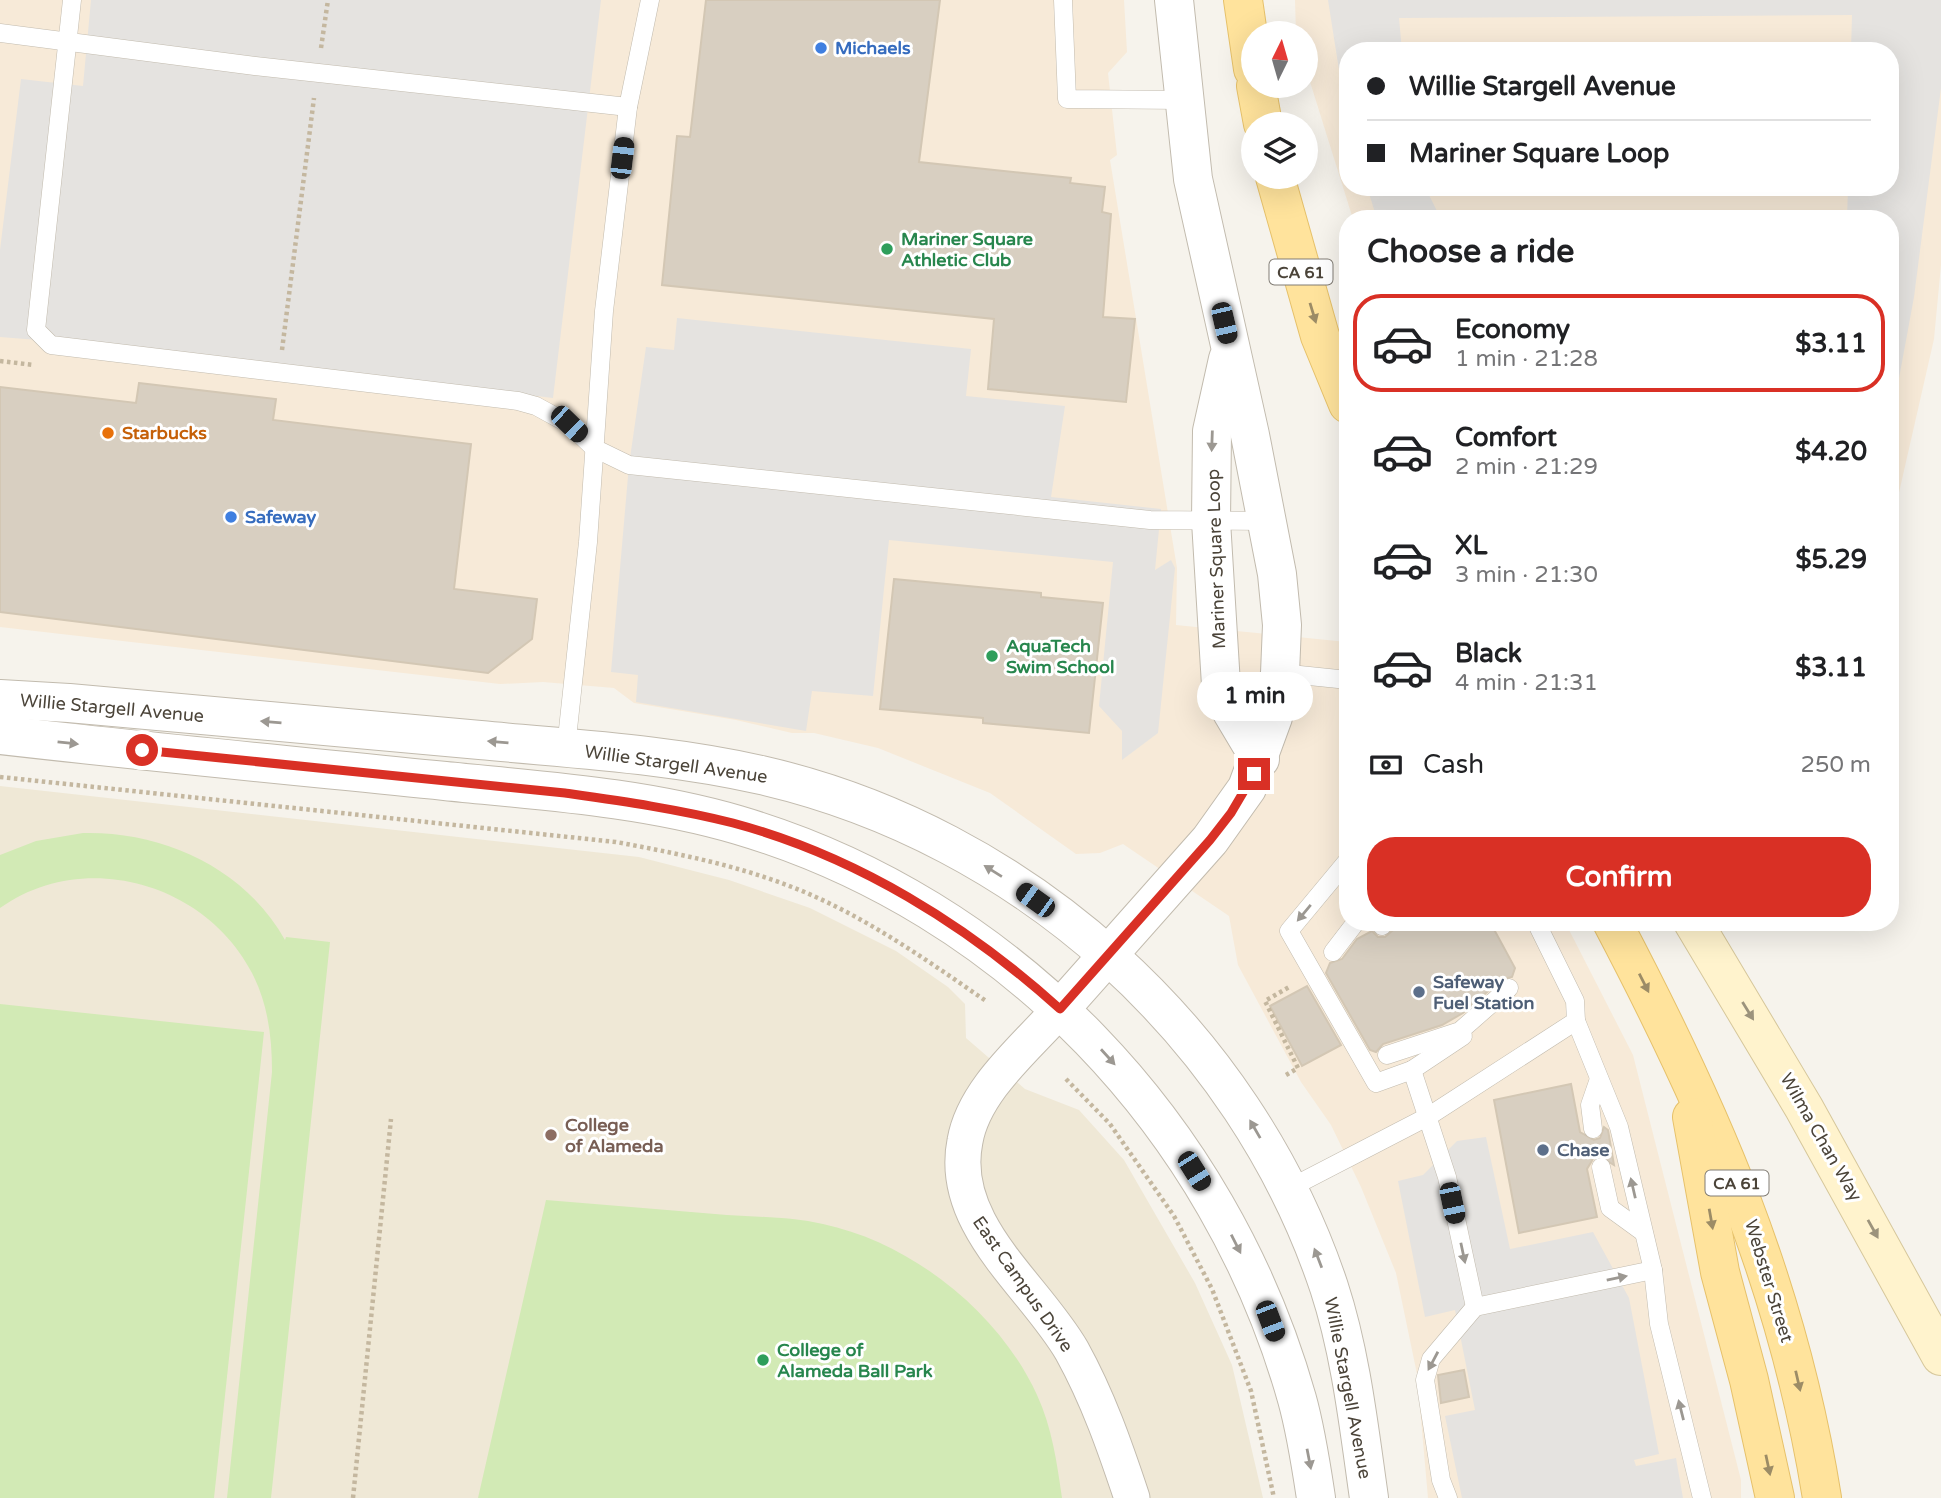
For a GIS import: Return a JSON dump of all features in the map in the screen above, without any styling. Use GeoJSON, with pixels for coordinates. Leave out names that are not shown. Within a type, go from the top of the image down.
{"type":"FeatureCollection","features":[{"type":"Feature","properties":{"kind":"main road"},"geometry":{"type":"LineString","coordinates":[[1243,0],[1246,21]]}},
{"type":"Feature","properties":{"kind":"main road","name":"CA 61"},"geometry":{"type":"LineString","coordinates":[[1278,189],[1296,258],[1339,375]]}},
{"type":"Feature","properties":{"kind":"main road","name":"Webster Street"},"geometry":{"type":"LineString","coordinates":[[1617,931],[1681,1055],[1735,1179],[1765,1262],[1795,1368],[1822,1498]]}},
{"type":"Feature","properties":{"kind":"main road","name":"Wilma Chan Way"},"geometry":{"type":"LineString","coordinates":[[1702,937],[1856,1198],[1941,1356]]}},
{"type":"Feature","properties":{"kind":"main road"},"geometry":{"type":"LineString","coordinates":[[1681,1055],[1720,1272],[1752,1393],[1775,1498]]}},
{"type":"Feature","properties":{"kind":"street","name":"Mariner Square Loop"},"geometry":{"type":"LineString","coordinates":[[1060,1009],[1210,840],[1247,788],[1260,759],[1273,717],[1280,673],[1282,625],[1267,521],[1193,179],[1174,0]]}},
{"type":"Feature","properties":{"kind":"street","name":"Mariner Square Loop"},"geometry":{"type":"LineString","coordinates":[[1230,350],[1212,431],[1211,521],[1221,685],[1232,712],[1260,759]]}},
{"type":"Feature","properties":{"kind":"street","name":"Willie Stargell Avenue"},"geometry":{"type":"LineString","coordinates":[[0,699],[69,702],[566,748],[705,765],[760,775],[867,807],[970,857],[1018,887],[1107,955],[1165,1008],[1219,1072],[1290,1188],[1331,1292],[1351,1384],[1369,1498]]}},
{"type":"Feature","properties":{"kind":"street","name":"Willie Stargell Avenue"},"geometry":{"type":"LineString","coordinates":[[0,735],[625,801],[735,824],[832,858],[905,895],[954,924],[1011,965],[1104,1051],[1144,1097],[1202,1183],[1261,1296],[1297,1401],[1317,1498]]}},
{"type":"Feature","properties":{"kind":"street","name":"East Campus Drive"},"geometry":{"type":"LineString","coordinates":[[1060,1009],[980,1103],[964,1141],[964,1181],[975,1219],[1070,1348],[1087,1380],[1132,1498]]}},
{"type":"Feature","properties":{"kind":"lane"},"geometry":{"type":"LineString","coordinates":[[72,0],[36,330],[51,345],[518,401],[536,406],[569,424],[594,448],[629,465],[642,467],[1150,520],[1267,521]]}},
{"type":"Feature","properties":{"kind":"lane"},"geometry":{"type":"LineString","coordinates":[[566,748],[588,542],[604,311],[628,107],[650,0]]}},
{"type":"Feature","properties":{"kind":"lane"},"geometry":{"type":"LineString","coordinates":[[1063,0],[1067,99],[1184,100]]}},
{"type":"Feature","properties":{"kind":"lane"},"geometry":{"type":"LineString","coordinates":[[0,33],[317,73],[628,107]]}},
{"type":"Feature","properties":{"kind":"lane"},"geometry":{"type":"LineString","coordinates":[[1280,673],[1339,679]]}},
{"type":"Feature","properties":{"kind":"lane"},"geometry":{"type":"LineString","coordinates":[[1339,871],[1289,931],[1376,1083],[1412,1070],[1464,1038],[1460,1031],[1438,1027]]}},
{"type":"Feature","properties":{"kind":"lane"},"geometry":{"type":"LineString","coordinates":[[1333,953],[1362,931]]}},
{"type":"Feature","properties":{"kind":"lane"},"geometry":{"type":"LineString","coordinates":[[1540,931],[1575,1001],[1576,1021],[1619,1127],[1653,1270],[1659,1324],[1702,1498]]}},
{"type":"Feature","properties":{"kind":"lane"},"geometry":{"type":"LineString","coordinates":[[1387,1055],[1460,1031],[1502,992]]}},
{"type":"Feature","properties":{"kind":"lane"},"geometry":{"type":"LineString","coordinates":[[1460,1031],[1469,1010]]}},
{"type":"Feature","properties":{"kind":"lane"},"geometry":{"type":"LineString","coordinates":[[1290,1188],[1429,1116],[1576,1021]]}},
{"type":"Feature","properties":{"kind":"lane"},"geometry":{"type":"LineString","coordinates":[[1413,1041],[1460,1031]]}},
{"type":"Feature","properties":{"kind":"lane"},"geometry":{"type":"LineString","coordinates":[[1412,1070],[1447,1177],[1475,1307]]}},
{"type":"Feature","properties":{"kind":"lane"},"geometry":{"type":"LineString","coordinates":[[1593,1129],[1590,1105],[1599,1079]]}},
{"type":"Feature","properties":{"kind":"lane"},"geometry":{"type":"LineString","coordinates":[[1601,1167],[1610,1208],[1643,1232]]}},
{"type":"Feature","properties":{"kind":"lane"},"geometry":{"type":"LineString","coordinates":[[1448,1498],[1441,1480],[1424,1380],[1431,1359],[1475,1307],[1653,1270]]}},
{"type":"Feature","properties":{"kind":"path"},"geometry":{"type":"LineString","coordinates":[[279,372],[328,0]]}},
{"type":"Feature","properties":{"kind":"path"},"geometry":{"type":"LineString","coordinates":[[0,777],[616,842],[692,857],[793,887],[900,942],[986,1001]]}},
{"type":"Feature","properties":{"kind":"path"},"geometry":{"type":"LineString","coordinates":[[1286,1075],[1298,1068],[1265,1001],[1314,974]]}},
{"type":"Feature","properties":{"kind":"path"},"geometry":{"type":"LineString","coordinates":[[1066,1079],[1110,1124],[1174,1216],[1212,1289],[1251,1391],[1274,1498]]}},
{"type":"Feature","properties":{"kind":"path"},"geometry":{"type":"LineString","coordinates":[[353,1498],[391,1119]]}},
{"type":"Feature","properties":{"kind":"shaded area"},"geometry":{"type":"Polygon","coordinates":[[[0,0],[1124,0],[1127,52],[1108,73],[1117,155],[1110,160],[1177,568],[1176,625],[1339,641],[1339,931],[1570,931],[1633,1055],[1741,1480],[1741,1498],[1428,1498],[1417,1374],[1396,1273],[1361,1187],[1331,1125],[1301,1082],[1238,965],[1229,916],[1123,844],[1100,853],[1076,854],[990,793],[878,748],[814,733],[792,733],[736,720],[634,703],[614,688],[543,682],[500,684],[0,627],[0,0]]]}},
{"type":"Feature","properties":{"kind":"shaded area"},"geometry":{"type":"Polygon","coordinates":[[[91,0],[601,0],[553,398],[127,347],[0,337],[0,250],[21,79],[83,86],[91,0]]]}},
{"type":"Feature","properties":{"kind":"shaded area"},"geometry":{"type":"Polygon","coordinates":[[[1295,0],[1941,0],[1941,265],[1934,339],[1899,493],[1899,210],[1350,210],[1346,196],[1899,196],[1899,42],[1339,42],[1339,174],[1315,98],[1318,98],[1318,21],[1296,21],[1295,0]]]}},
{"type":"Feature","properties":{"kind":"shaded area"},"geometry":{"type":"Polygon","coordinates":[[[1328,0],[1941,0],[1941,88],[1914,297],[1899,378],[1899,210],[1847,210],[1848,196],[1899,196],[1899,42],[1851,42],[1852,15],[1399,18],[1401,42],[1339,42],[1339,70],[1328,0]]]}},
{"type":"Feature","properties":{"kind":"shaded area"},"geometry":{"type":"Polygon","coordinates":[[[1370,196],[1430,196],[1436,210],[1374,210],[1370,196]]]}},
{"type":"Feature","properties":{"kind":"shaded area"},"geometry":{"type":"Polygon","coordinates":[[[677,318],[971,349],[966,396],[1065,406],[1051,497],[1161,509],[1155,570],[1171,560],[1175,568],[1158,733],[1122,760],[1122,731],[1099,706],[1113,562],[889,540],[873,696],[812,691],[806,731],[636,702],[638,675],[611,672],[629,465],[646,347],[674,350],[677,318]]]}},
{"type":"Feature","properties":{"kind":"shaded area","name":"College of Alameda"},"geometry":{"type":"Polygon","coordinates":[[[0,786],[639,857],[729,880],[810,908],[896,951],[948,987],[965,1004],[966,1038],[1025,1089],[1079,1110],[1124,1160],[1195,1283],[1232,1365],[1263,1498],[0,1498],[0,786]]]}},
{"type":"Feature","properties":{"kind":"shaded area"},"geometry":{"type":"Polygon","coordinates":[[[1486,1137],[1510,1249],[1593,1232],[1629,1298],[1659,1454],[1634,1460],[1636,1466],[1676,1458],[1683,1498],[1462,1498],[1445,1416],[1475,1410],[1455,1310],[1425,1317],[1398,1181],[1423,1175],[1457,1141],[1486,1137]]]}},
{"type":"Feature","properties":{"kind":"green space"},"geometry":{"type":"Polygon","coordinates":[[[83,833],[113,834],[172,847],[225,874],[248,893],[268,915],[285,940],[286,937],[330,942],[271,1498],[227,1498],[272,1072],[270,1033],[265,1009],[252,973],[231,942],[205,916],[174,897],[140,884],[105,878],[68,880],[33,890],[0,908],[0,855],[36,841],[83,833]]]}},
{"type":"Feature","properties":{"kind":"green space"},"geometry":{"type":"Polygon","coordinates":[[[0,1004],[264,1032],[214,1498],[0,1498],[0,1004]]]}},
{"type":"Feature","properties":{"kind":"green space","name":"College of Alameda Ball Park"},"geometry":{"type":"Polygon","coordinates":[[[546,1200],[811,1222],[856,1233],[889,1247],[920,1265],[976,1309],[1021,1365],[1047,1420],[1062,1498],[478,1498],[546,1200]]]}},
{"type":"Feature","properties":{"kind":"building","name":"Mariner Square Athletic Club"},"geometry":{"type":"Polygon","coordinates":[[[706,0],[940,0],[919,162],[1071,178],[1070,183],[1105,187],[1102,212],[1111,214],[1103,317],[1135,319],[1126,402],[988,389],[994,319],[662,285],[677,136],[690,137],[706,0]]]}},
{"type":"Feature","properties":{"kind":"building","name":"Safeway"},"geometry":{"type":"Polygon","coordinates":[[[139,383],[276,399],[273,420],[471,444],[454,589],[537,599],[532,639],[488,673],[0,612],[0,387],[136,403],[139,383]]]}},
{"type":"Feature","properties":{"kind":"building","name":"AquaTech Swim School"},"geometry":{"type":"Polygon","coordinates":[[[894,579],[1041,593],[1041,597],[1103,603],[1089,733],[983,723],[983,718],[880,709],[894,579]]]}},
{"type":"Feature","properties":{"kind":"building","name":"Safeway Fuel Station"},"geometry":{"type":"Polygon","coordinates":[[[1372,931],[1378,937],[1385,937],[1392,931],[1495,931],[1515,968],[1512,977],[1502,979],[1463,1013],[1442,1025],[1383,1044],[1376,1052],[1370,1050],[1326,973],[1330,963],[1342,959],[1357,939],[1372,931]]]}},
{"type":"Feature","properties":{"kind":"building"},"geometry":{"type":"Polygon","coordinates":[[[1307,986],[1341,1045],[1302,1066],[1270,1006],[1307,986]]]}},
{"type":"Feature","properties":{"kind":"building","name":"Chase"},"geometry":{"type":"Polygon","coordinates":[[[1571,1084],[1580,1132],[1594,1140],[1600,1138],[1604,1127],[1608,1130],[1614,1165],[1599,1156],[1593,1159],[1587,1169],[1597,1217],[1519,1233],[1494,1100],[1571,1084]]]}},
{"type":"Feature","properties":{"kind":"building"},"geometry":{"type":"Polygon","coordinates":[[[1464,1370],[1469,1397],[1441,1403],[1438,1375],[1464,1370]]]}},
{"type":"Feature","properties":{"kind":"place","name":"Michaels"},"geometry":{"type":"Point","coordinates":[821,48]}},
{"type":"Feature","properties":{"kind":"place","name":"Mariner Square Athletic Club"},"geometry":{"type":"Point","coordinates":[887,249]}},
{"type":"Feature","properties":{"kind":"place","name":"Starbucks"},"geometry":{"type":"Point","coordinates":[108,433]}},
{"type":"Feature","properties":{"kind":"place","name":"Safeway"},"geometry":{"type":"Point","coordinates":[231,517]}},
{"type":"Feature","properties":{"kind":"place","name":"AquaTech Swim School"},"geometry":{"type":"Point","coordinates":[992,656]}},
{"type":"Feature","properties":{"kind":"place","name":"Safeway Fuel Station"},"geometry":{"type":"Point","coordinates":[1419,992]}},
{"type":"Feature","properties":{"kind":"place","name":"College of Alameda"},"geometry":{"type":"Point","coordinates":[551,1135]}},
{"type":"Feature","properties":{"kind":"place","name":"Chase"},"geometry":{"type":"Point","coordinates":[1543,1150]}},
{"type":"Feature","properties":{"kind":"place","name":"College of Alameda Ball Park"},"geometry":{"type":"Point","coordinates":[763,1360]}},
{"type":"Feature","properties":{"kind":"route"},"geometry":{"type":"LineString","coordinates":[[142,750],[565,793],[625,801],[735,824],[832,858],[905,895],[954,924],[1011,965],[1060,1009],[1210,840],[1231,813],[1254,774]]}}]}
